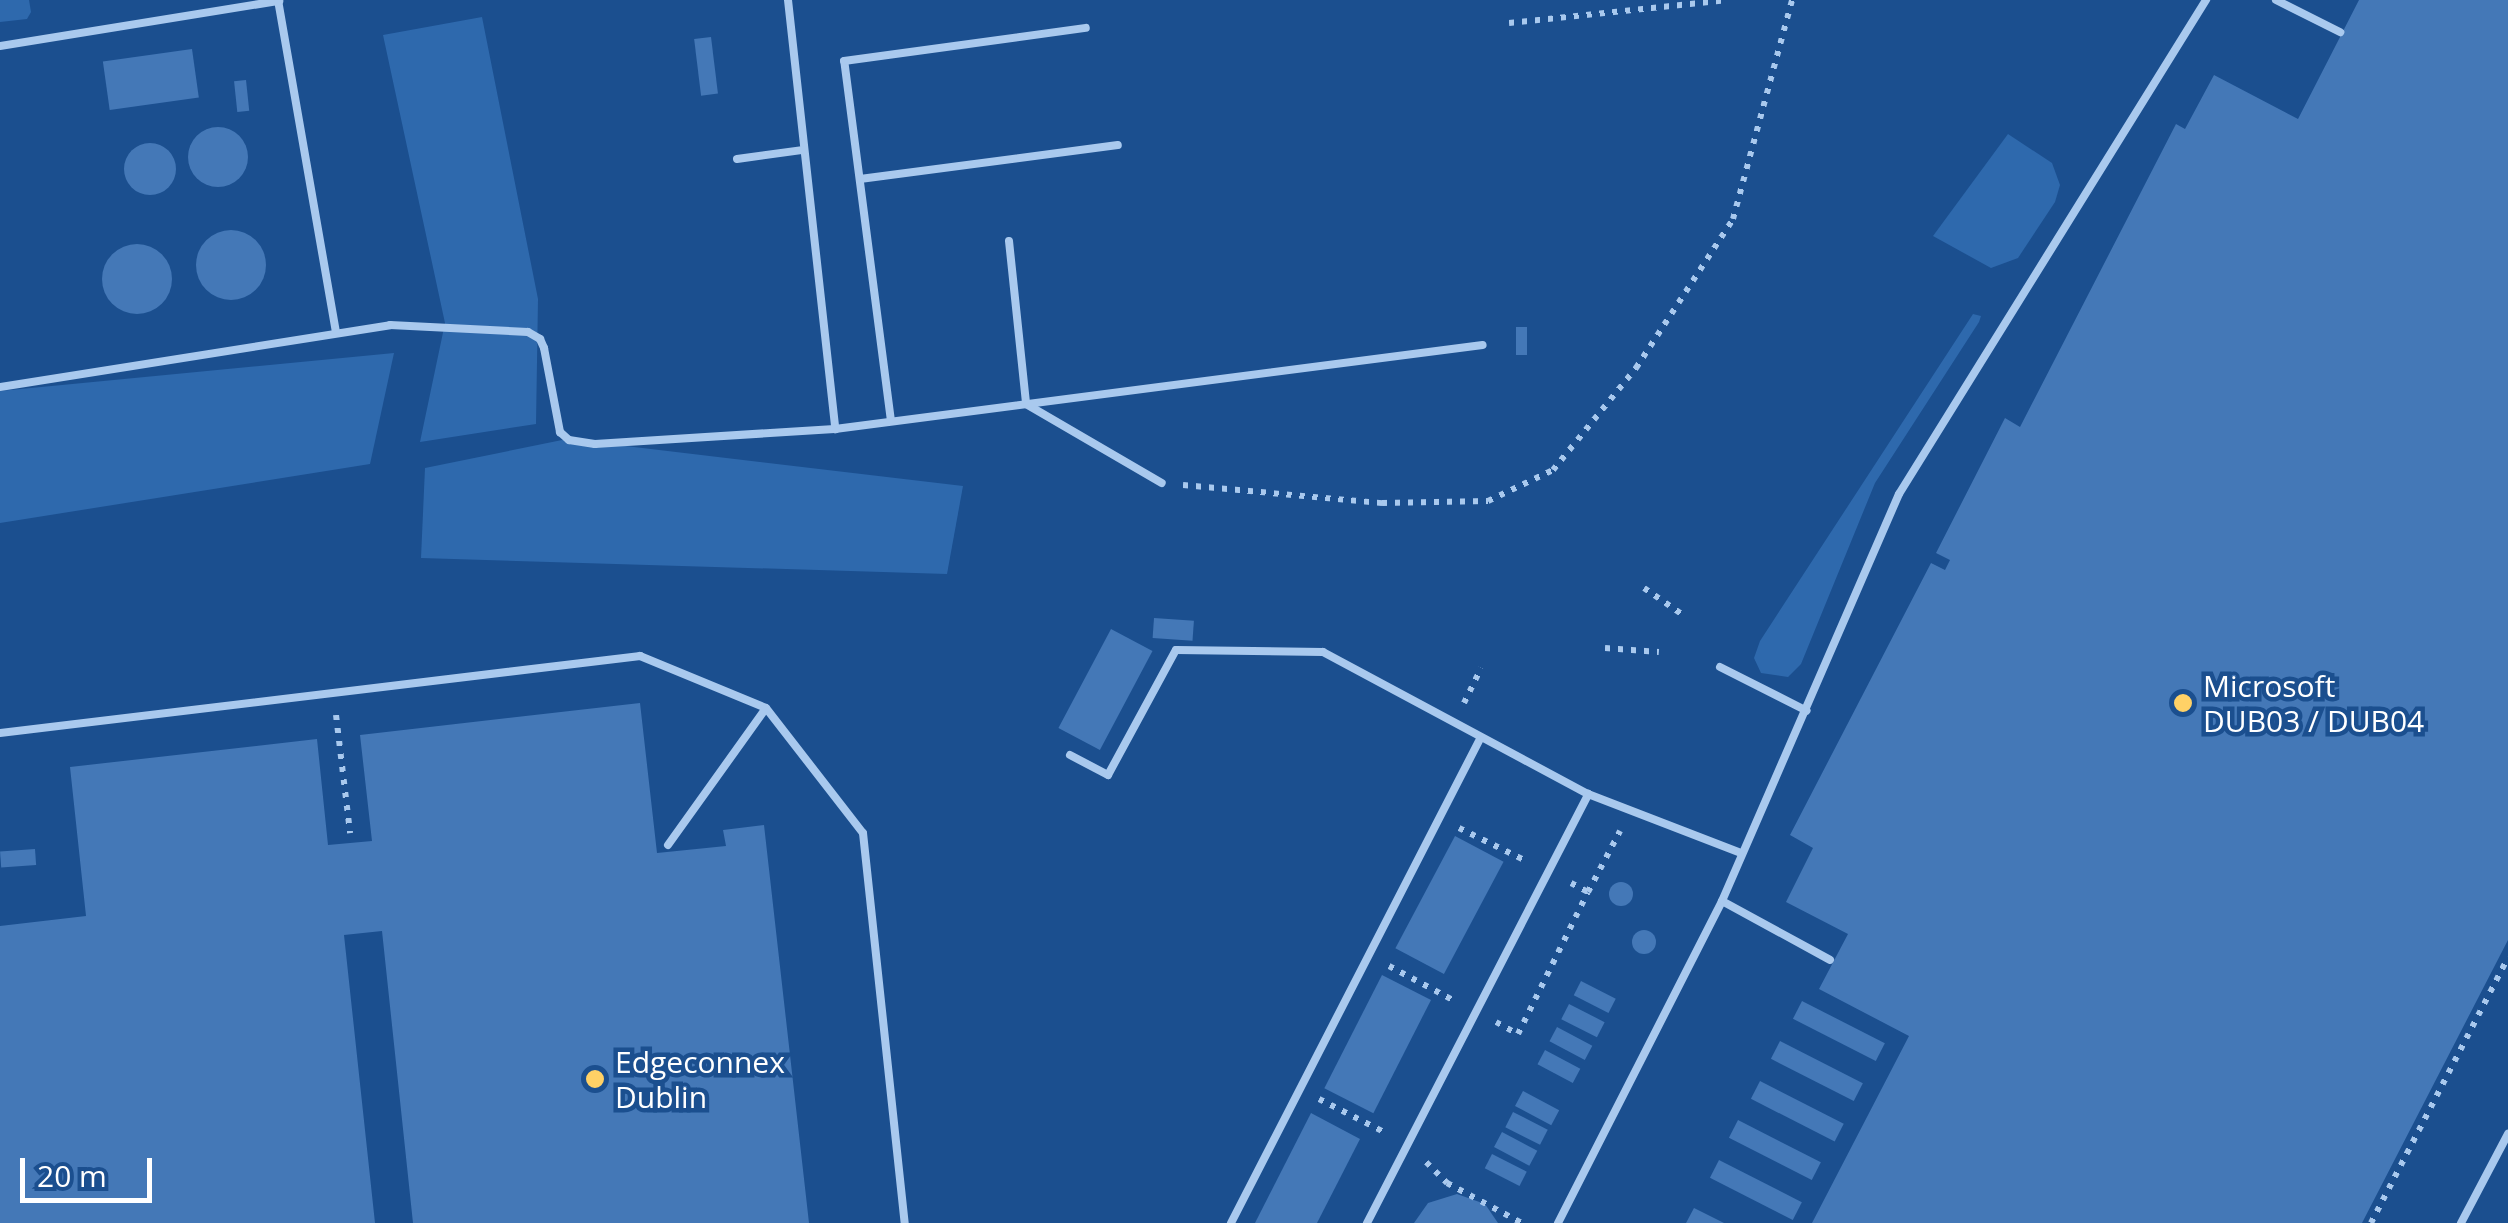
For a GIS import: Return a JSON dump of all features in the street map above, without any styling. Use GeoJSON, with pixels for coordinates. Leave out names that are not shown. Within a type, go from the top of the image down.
{"type":"FeatureCollection","features":[{"type":"Feature","properties":{"kind":"lane"},"geometry":{"type":"LineString","coordinates":[[0,46],[280,0],[336,334]]}},
{"type":"Feature","properties":{"kind":"lane"},"geometry":{"type":"LineString","coordinates":[[788,0],[835,429]]}},
{"type":"Feature","properties":{"kind":"lane"},"geometry":{"type":"LineString","coordinates":[[1558,1223],[1722,901],[1882,530],[1916,462],[2206,0]]}},
{"type":"Feature","properties":{"kind":"lane"},"geometry":{"type":"LineString","coordinates":[[2276,0],[2340,32]]}},
{"type":"Feature","properties":{"kind":"lane"},"geometry":{"type":"LineString","coordinates":[[892,421],[844,60],[1086,28]]}},
{"type":"Feature","properties":{"kind":"lane"},"geometry":{"type":"LineString","coordinates":[[860,180],[1118,145]]}},
{"type":"Feature","properties":{"kind":"lane"},"geometry":{"type":"LineString","coordinates":[[737,159],[803,150]]}},
{"type":"Feature","properties":{"kind":"lane"},"geometry":{"type":"LineString","coordinates":[[1010,240],[1026,404]]}},
{"type":"Feature","properties":{"kind":"lane"},"geometry":{"type":"LineString","coordinates":[[0,387],[390,325],[534,333],[544,348],[560,432],[581,444],[835,429],[1482,345]]}},
{"type":"Feature","properties":{"kind":"lane"},"geometry":{"type":"LineString","coordinates":[[1026,404],[1162,484]]}},
{"type":"Feature","properties":{"kind":"lane"},"geometry":{"type":"LineString","coordinates":[[1070,755],[1108,775],[1176,650],[1324,652],[1588,794],[1741,852]]}},
{"type":"Feature","properties":{"kind":"lane"},"geometry":{"type":"LineString","coordinates":[[0,733],[640,656],[766,708],[863,833],[905,1223]]}},
{"type":"Feature","properties":{"kind":"lane"},"geometry":{"type":"LineString","coordinates":[[1720,667],[1807,711]]}},
{"type":"Feature","properties":{"kind":"lane"},"geometry":{"type":"LineString","coordinates":[[668,845],[766,708]]}},
{"type":"Feature","properties":{"kind":"lane"},"geometry":{"type":"LineString","coordinates":[[1231,1223],[1480,738]]}},
{"type":"Feature","properties":{"kind":"lane"},"geometry":{"type":"LineString","coordinates":[[1367,1223],[1588,794]]}},
{"type":"Feature","properties":{"kind":"lane"},"geometry":{"type":"LineString","coordinates":[[1722,901],[1830,960]]}},
{"type":"Feature","properties":{"kind":"lane"},"geometry":{"type":"LineString","coordinates":[[2461,1223],[2508,1134]]}},
{"type":"Feature","properties":{"kind":"path"},"geometry":{"type":"LineString","coordinates":[[1509,23],[1728,0]]}},
{"type":"Feature","properties":{"kind":"path"},"geometry":{"type":"LineString","coordinates":[[1162,484],[1382,503],[1488,500],[1553,470],[1636,368],[1733,220],[1792,0]]}},
{"type":"Feature","properties":{"kind":"path"},"geometry":{"type":"LineString","coordinates":[[1644,588],[1682,615]]}},
{"type":"Feature","properties":{"kind":"path"},"geometry":{"type":"LineString","coordinates":[[1605,648],[1659,652]]}},
{"type":"Feature","properties":{"kind":"path"},"geometry":{"type":"LineString","coordinates":[[1464,704],[1481,668]]}},
{"type":"Feature","properties":{"kind":"path"},"geometry":{"type":"LineString","coordinates":[[334,693],[350,833]]}},
{"type":"Feature","properties":{"kind":"path"},"geometry":{"type":"LineString","coordinates":[[2371,1223],[2508,957]]}},
{"type":"Feature","properties":{"kind":"shaded area"},"geometry":{"type":"Polygon","coordinates":[[[0,0],[29,0],[31,12],[27,19],[0,22],[0,0]]]}},
{"type":"Feature","properties":{"kind":"shaded area"},"geometry":{"type":"Polygon","coordinates":[[[482,17],[538,299],[536,424],[420,442],[445,323],[383,35],[482,17]]]}},
{"type":"Feature","properties":{"kind":"shaded area"},"geometry":{"type":"Polygon","coordinates":[[[2008,134],[2052,163],[2060,185],[2055,202],[2018,258],[1991,268],[1933,236],[2008,134]]]}},
{"type":"Feature","properties":{"kind":"shaded area"},"geometry":{"type":"Polygon","coordinates":[[[1973,314],[1981,316],[1979,322],[1875,483],[1801,664],[1788,677],[1761,673],[1754,658],[1760,641],[1973,314]]]}},
{"type":"Feature","properties":{"kind":"shaded area"},"geometry":{"type":"Polygon","coordinates":[[[394,353],[370,464],[0,523],[0,391],[394,353]]]}},
{"type":"Feature","properties":{"kind":"shaded area"},"geometry":{"type":"Polygon","coordinates":[[[567,439],[963,486],[947,574],[421,558],[425,468],[567,439]]]}},
{"type":"Feature","properties":{"kind":"building","name":"Microsoft DUB03 / DUB04"},"geometry":{"type":"Polygon","coordinates":[[[2359,0],[2508,0],[2508,940],[2362,1223],[1812,1223],[1909,1036],[1819,989],[1848,934],[1786,902],[1813,848],[1790,835],[1931,563],[1945,570],[1950,560],[1936,553],[2005,418],[2020,427],[2176,124],[2185,129],[2214,75],[2298,119],[2359,0]]]}},
{"type":"Feature","properties":{"kind":"building"},"geometry":{"type":"Polygon","coordinates":[[[711,37],[718,94],[701,96],[694,39],[711,37]]]}},
{"type":"Feature","properties":{"kind":"building"},"geometry":{"type":"Polygon","coordinates":[[[192,49],[199,98],[110,110],[103,62],[192,49]]]}},
{"type":"Feature","properties":{"kind":"building"},"geometry":{"type":"Polygon","coordinates":[[[246,80],[249,111],[237,112],[234,81],[246,80]]]}},
{"type":"Feature","properties":{"kind":"building"},"geometry":{"type":"Polygon","coordinates":[[[218,127],[239,136],[248,157],[239,178],[218,187],[197,178],[188,157],[197,136],[218,127]]]}},
{"type":"Feature","properties":{"kind":"building"},"geometry":{"type":"Polygon","coordinates":[[[150,143],[169,150],[176,169],[169,188],[150,195],[131,188],[124,169],[131,150],[150,143]]]}},
{"type":"Feature","properties":{"kind":"building"},"geometry":{"type":"Polygon","coordinates":[[[231,230],[255,241],[266,265],[255,289],[231,300],[207,289],[196,265],[207,241],[231,230]]]}},
{"type":"Feature","properties":{"kind":"building"},"geometry":{"type":"Polygon","coordinates":[[[137,244],[162,254],[172,279],[162,304],[137,314],[112,304],[102,279],[112,254],[137,244]]]}},
{"type":"Feature","properties":{"kind":"building"},"geometry":{"type":"Polygon","coordinates":[[[1516,327],[1527,327],[1527,355],[1516,355],[1516,327]]]}},
{"type":"Feature","properties":{"kind":"building"},"geometry":{"type":"Polygon","coordinates":[[[1154,618],[1194,621],[1193,641],[1153,638],[1154,618]]]}},
{"type":"Feature","properties":{"kind":"building"},"geometry":{"type":"Polygon","coordinates":[[[1111,629],[1152,651],[1100,750],[1058,728],[1111,629]]]}},
{"type":"Feature","properties":{"kind":"building","name":"Edgeconnex Dublin"},"geometry":{"type":"Polygon","coordinates":[[[640,703],[657,853],[726,846],[723,830],[764,825],[809,1223],[413,1223],[382,931],[344,935],[375,1223],[0,1223],[0,926],[86,916],[70,767],[317,739],[328,845],[372,841],[360,735],[640,703]]]}},
{"type":"Feature","properties":{"kind":"building"},"geometry":{"type":"Polygon","coordinates":[[[1455,836],[1504,862],[1444,974],[1395,948],[1455,836]]]}},
{"type":"Feature","properties":{"kind":"building"},"geometry":{"type":"Polygon","coordinates":[[[35,849],[36,865],[1,867],[0,851],[35,849]]]}},
{"type":"Feature","properties":{"kind":"building"},"geometry":{"type":"Polygon","coordinates":[[[1621,882],[1630,885],[1630,903],[1621,906],[1612,903],[1609,894],[1612,885],[1621,882]]]}},
{"type":"Feature","properties":{"kind":"building"},"geometry":{"type":"Polygon","coordinates":[[[1644,930],[1653,933],[1653,951],[1644,954],[1635,951],[1632,942],[1635,933],[1644,930]]]}},
{"type":"Feature","properties":{"kind":"building"},"geometry":{"type":"Polygon","coordinates":[[[1382,975],[1431,1000],[1373,1113],[1324,1088],[1382,975]]]}},
{"type":"Feature","properties":{"kind":"building"},"geometry":{"type":"Polygon","coordinates":[[[1581,981],[1616,999],[1608,1013],[1574,995],[1581,981]]]}},
{"type":"Feature","properties":{"kind":"building"},"geometry":{"type":"Polygon","coordinates":[[[1802,1001],[1885,1043],[1876,1061],[1793,1019],[1802,1001]]]}},
{"type":"Feature","properties":{"kind":"building"},"geometry":{"type":"Polygon","coordinates":[[[1569,1004],[1605,1022],[1597,1037],[1561,1019],[1569,1004]]]}},
{"type":"Feature","properties":{"kind":"building"},"geometry":{"type":"Polygon","coordinates":[[[1557,1027],[1592,1046],[1585,1060],[1549,1041],[1557,1027]]]}},
{"type":"Feature","properties":{"kind":"building"},"geometry":{"type":"Polygon","coordinates":[[[1780,1041],[1863,1083],[1854,1101],[1771,1059],[1780,1041]]]}},
{"type":"Feature","properties":{"kind":"building"},"geometry":{"type":"Polygon","coordinates":[[[1545,1050],[1580,1069],[1573,1083],[1537,1064],[1545,1050]]]}},
{"type":"Feature","properties":{"kind":"building"},"geometry":{"type":"Polygon","coordinates":[[[1760,1081],[1844,1124],[1835,1141],[1751,1099],[1760,1081]]]}},
{"type":"Feature","properties":{"kind":"building"},"geometry":{"type":"Polygon","coordinates":[[[1523,1091],[1559,1110],[1551,1125],[1515,1106],[1523,1091]]]}},
{"type":"Feature","properties":{"kind":"building"},"geometry":{"type":"Polygon","coordinates":[[[1513,1112],[1548,1130],[1540,1145],[1505,1127],[1513,1112]]]}},
{"type":"Feature","properties":{"kind":"building"},"geometry":{"type":"Polygon","coordinates":[[[1311,1113],[1360,1139],[1317,1223],[1255,1223],[1311,1113]]]}},
{"type":"Feature","properties":{"kind":"building"},"geometry":{"type":"Polygon","coordinates":[[[1738,1120],[1821,1162],[1812,1180],[1729,1138],[1738,1120]]]}},
{"type":"Feature","properties":{"kind":"building"},"geometry":{"type":"Polygon","coordinates":[[[1502,1132],[1537,1151],[1529,1166],[1494,1147],[1502,1132]]]}},
{"type":"Feature","properties":{"kind":"building"},"geometry":{"type":"Polygon","coordinates":[[[1492,1154],[1527,1172],[1519,1186],[1485,1168],[1492,1154]]]}},
{"type":"Feature","properties":{"kind":"building"},"geometry":{"type":"Polygon","coordinates":[[[1719,1160],[1802,1202],[1793,1220],[1710,1178],[1719,1160]]]}},
{"type":"Feature","properties":{"kind":"building"},"geometry":{"type":"Polygon","coordinates":[[[1457,1194],[1485,1204],[1498,1223],[1414,1223],[1428,1203],[1457,1194]]]}},
{"type":"Feature","properties":{"kind":"building"},"geometry":{"type":"Polygon","coordinates":[[[1694,1208],[1724,1223],[1686,1223],[1694,1208]]]}},
{"type":"Feature","properties":{"kind":"place","name":"Microsoft DUB03 / DUB04"},"geometry":{"type":"Point","coordinates":[2183,703]}},
{"type":"Feature","properties":{"kind":"place","name":"Edgeconnex Dublin"},"geometry":{"type":"Point","coordinates":[595,1079]}}]}
